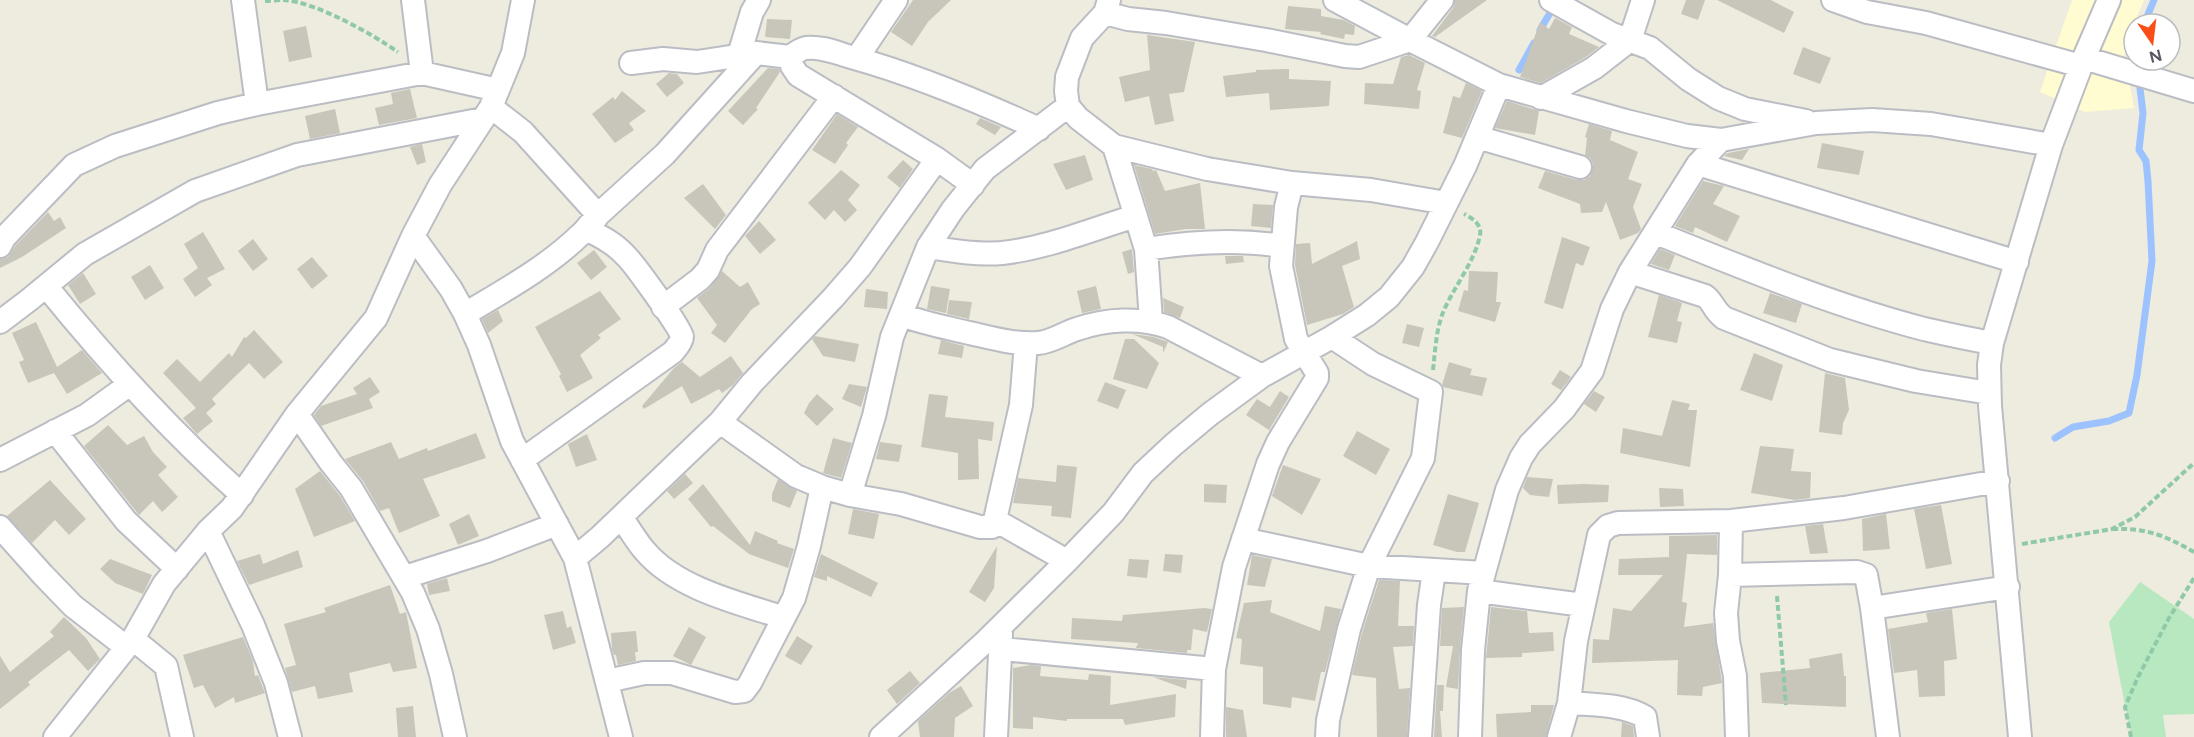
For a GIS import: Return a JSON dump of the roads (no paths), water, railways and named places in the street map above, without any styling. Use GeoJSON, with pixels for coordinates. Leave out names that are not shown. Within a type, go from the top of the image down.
{"type":"FeatureCollection","features":[{"type":"Feature","properties":{"kind":"street"},"geometry":{"type":"LineString","coordinates":[[243,0],[257,104]]}},
{"type":"Feature","properties":{"kind":"street"},"geometry":{"type":"LineString","coordinates":[[413,0],[422,73]]}},
{"type":"Feature","properties":{"kind":"street"},"geometry":{"type":"LineString","coordinates":[[65,731],[130,643],[164,584],[208,531],[232,508],[297,414],[376,318],[413,236],[440,185],[491,105],[513,52],[523,0]]}},
{"type":"Feature","properties":{"kind":"street"},"geometry":{"type":"LineString","coordinates":[[465,314],[515,285],[537,269],[665,154],[748,54],[752,12],[759,0]]}},
{"type":"Feature","properties":{"kind":"street"},"geometry":{"type":"LineString","coordinates":[[857,58],[896,0]]}},
{"type":"Feature","properties":{"kind":"street"},"geometry":{"type":"LineString","coordinates":[[1335,0],[1499,85],[1687,136],[1721,140],[1816,123],[1872,120],[1931,124],[2051,145]]}},
{"type":"Feature","properties":{"kind":"street"},"geometry":{"type":"LineString","coordinates":[[1441,0],[1410,40],[1370,54],[1345,56],[1266,40],[1128,19],[1107,6],[1086,33],[1073,58],[1067,77],[1068,106],[1078,118],[1114,146],[1207,169],[1292,183],[1371,190],[1446,203]]}},
{"type":"Feature","properties":{"kind":"street"},"geometry":{"type":"LineString","coordinates":[[1551,0],[1612,34],[1650,48],[1688,79],[1718,98],[1745,109],[1816,123]]}},
{"type":"Feature","properties":{"kind":"street"},"geometry":{"type":"LineString","coordinates":[[1541,98],[1594,68],[1630,40],[1643,0]]}},
{"type":"Feature","properties":{"kind":"street"},"geometry":{"type":"LineString","coordinates":[[1833,0],[1868,12],[1926,23],[2194,91]]}},
{"type":"Feature","properties":{"kind":"street"},"geometry":{"type":"LineString","coordinates":[[2020,737],[1989,393],[1989,365],[1992,344],[2051,145],[2082,62],[2109,0]]}},
{"type":"Feature","properties":{"kind":"street"},"geometry":{"type":"LineString","coordinates":[[631,63],[663,59],[697,62],[748,54],[790,57],[806,48],[821,48],[940,86],[1039,129]]}},
{"type":"Feature","properties":{"kind":"street"},"geometry":{"type":"LineString","coordinates":[[790,57],[792,66],[798,75],[937,159],[972,185]]}},
{"type":"Feature","properties":{"kind":"street"},"geometry":{"type":"LineString","coordinates":[[0,246],[4,238],[74,165],[115,146],[257,104],[422,73],[491,105],[523,132],[607,240],[625,254],[682,333],[673,352],[522,460]]}},
{"type":"Feature","properties":{"kind":"street"},"geometry":{"type":"LineString","coordinates":[[881,737],[1001,638],[1067,561],[1113,513],[1143,473],[1210,414],[1262,376],[1332,337],[1367,315],[1389,297],[1413,267],[1446,203],[1499,85]]}},
{"type":"Feature","properties":{"kind":"street"},"geometry":{"type":"LineString","coordinates":[[663,307],[708,270],[717,250],[834,96]]}},
{"type":"Feature","properties":{"kind":"street"},"geometry":{"type":"LineString","coordinates":[[0,322],[85,254],[195,191],[297,155],[491,105]]}},
{"type":"Feature","properties":{"kind":"street"},"geometry":{"type":"LineString","coordinates":[[850,495],[874,416],[892,337],[928,247],[953,209],[985,169],[1068,106]]}},
{"type":"Feature","properties":{"kind":"street"},"geometry":{"type":"LineString","coordinates":[[1477,137],[1580,167]]}},
{"type":"Feature","properties":{"kind":"street"},"geometry":{"type":"LineString","coordinates":[[1470,737],[1473,650],[1482,582],[1508,490],[1521,458],[1530,444],[1564,409],[1592,371],[1612,309],[1630,272],[1698,164],[1721,140]]}},
{"type":"Feature","properties":{"kind":"street"},"geometry":{"type":"LineString","coordinates":[[1114,146],[1146,249],[1151,321]]}},
{"type":"Feature","properties":{"kind":"street"},"geometry":{"type":"LineString","coordinates":[[575,558],[720,422],[752,383],[860,267],[937,159]]}},
{"type":"Feature","properties":{"kind":"street"},"geometry":{"type":"LineString","coordinates":[[1698,164],[2017,262]]}},
{"type":"Feature","properties":{"kind":"street"},"geometry":{"type":"LineString","coordinates":[[1212,737],[1214,669],[1232,577],[1268,464],[1278,442],[1317,378],[1317,373],[1296,339],[1281,266],[1286,207],[1292,183]]}},
{"type":"Feature","properties":{"kind":"street"},"geometry":{"type":"LineString","coordinates":[[928,247],[961,252],[1000,253],[1042,246],[1136,216]]}},
{"type":"Feature","properties":{"kind":"street"},"geometry":{"type":"LineString","coordinates":[[1656,233],[1788,285],[1923,328],[1992,344]]}},
{"type":"Feature","properties":{"kind":"street"},"geometry":{"type":"LineString","coordinates":[[413,236],[465,314],[486,365],[512,441],[575,558],[621,737]]}},
{"type":"Feature","properties":{"kind":"street"},"geometry":{"type":"LineString","coordinates":[[1146,249],[1194,244],[1261,243],[1282,246]]}},
{"type":"Feature","properties":{"kind":"street"},"geometry":{"type":"LineString","coordinates":[[1630,272],[1705,296],[1710,299],[1714,310],[1724,318],[1830,360],[1916,381],[1989,393]]}},
{"type":"Feature","properties":{"kind":"street"},"geometry":{"type":"LineString","coordinates":[[46,286],[93,344],[130,384],[206,463],[242,495]]}},
{"type":"Feature","properties":{"kind":"street"},"geometry":{"type":"LineString","coordinates":[[902,315],[925,323],[998,340],[1026,343],[1048,341],[1078,328],[1098,324],[1124,320],[1151,321],[1187,336],[1262,376]]}},
{"type":"Feature","properties":{"kind":"street"},"geometry":{"type":"LineString","coordinates":[[1327,737],[1328,720],[1349,629],[1369,566],[1423,458],[1431,392],[1373,363],[1332,337]]}},
{"type":"Feature","properties":{"kind":"street"},"geometry":{"type":"LineString","coordinates":[[720,422],[796,476],[822,487],[850,495],[901,504],[986,528],[992,527],[1021,405],[1026,343]]}},
{"type":"Feature","properties":{"kind":"street"},"geometry":{"type":"LineString","coordinates":[[0,460],[87,415],[130,384]]}},
{"type":"Feature","properties":{"kind":"street"},"geometry":{"type":"LineString","coordinates":[[297,414],[351,488],[405,578],[428,629],[455,737]]}},
{"type":"Feature","properties":{"kind":"street"},"geometry":{"type":"LineString","coordinates":[[55,431],[126,521],[177,569]]}},
{"type":"Feature","properties":{"kind":"street"},"geometry":{"type":"LineString","coordinates":[[1559,737],[1569,703],[1576,641],[1599,535],[1608,526],[1618,523],[1731,521],[1854,506],[1998,481]]}},
{"type":"Feature","properties":{"kind":"street"},"geometry":{"type":"LineString","coordinates":[[607,681],[644,673],[672,673],[741,692],[750,683],[782,617],[794,598],[802,576],[822,487]]}},
{"type":"Feature","properties":{"kind":"street"},"geometry":{"type":"LineString","coordinates":[[621,517],[646,553],[689,584],[782,617]]}},
{"type":"Feature","properties":{"kind":"street"},"geometry":{"type":"LineString","coordinates":[[995,519],[1067,561]]}},
{"type":"Feature","properties":{"kind":"street"},"geometry":{"type":"LineString","coordinates":[[1731,521],[1730,575],[1726,613],[1728,640],[1735,676],[1737,737]]}},
{"type":"Feature","properties":{"kind":"street"},"geometry":{"type":"LineString","coordinates":[[405,578],[487,551],[557,524]]}},
{"type":"Feature","properties":{"kind":"street"},"geometry":{"type":"LineString","coordinates":[[0,527],[73,606],[166,666],[182,737]]}},
{"type":"Feature","properties":{"kind":"street"},"geometry":{"type":"LineString","coordinates":[[208,531],[253,625],[276,683],[290,737]]}},
{"type":"Feature","properties":{"kind":"street"},"geometry":{"type":"LineString","coordinates":[[1244,539],[1369,566],[1434,571],[1583,604]]}},
{"type":"Feature","properties":{"kind":"street"},"geometry":{"type":"LineString","coordinates":[[1420,737],[1429,605],[1434,571]]}},
{"type":"Feature","properties":{"kind":"street"},"geometry":{"type":"LineString","coordinates":[[1730,575],[1857,572],[1866,575],[1888,737]]}},
{"type":"Feature","properties":{"kind":"street"},"geometry":{"type":"LineString","coordinates":[[1872,608],[2008,587]]}},
{"type":"Feature","properties":{"kind":"street"},"geometry":{"type":"LineString","coordinates":[[1001,638],[1214,669]]}},
{"type":"Feature","properties":{"kind":"street"},"geometry":{"type":"LineString","coordinates":[[996,737],[1001,638]]}},
{"type":"Feature","properties":{"kind":"street"},"geometry":{"type":"LineString","coordinates":[[1569,703],[1626,708],[1645,717],[1648,737]]}},
{"type":"Feature","properties":{"kind":"waterway"},"geometry":{"type":"LineString","coordinates":[[2149,12],[2154,0]]}},
{"type":"Feature","properties":{"kind":"waterway"},"geometry":{"type":"LineString","coordinates":[[1540,30],[1554,6]]}},
{"type":"Feature","properties":{"kind":"waterway"},"geometry":{"type":"LineString","coordinates":[[1519,70],[1534,43]]}},
{"type":"Feature","properties":{"kind":"waterway"},"geometry":{"type":"LineString","coordinates":[[2055,438],[2073,427],[2109,421],[2129,413],[2137,375],[2152,261],[2146,161],[2139,150],[2143,113],[2139,80]]}}]}
